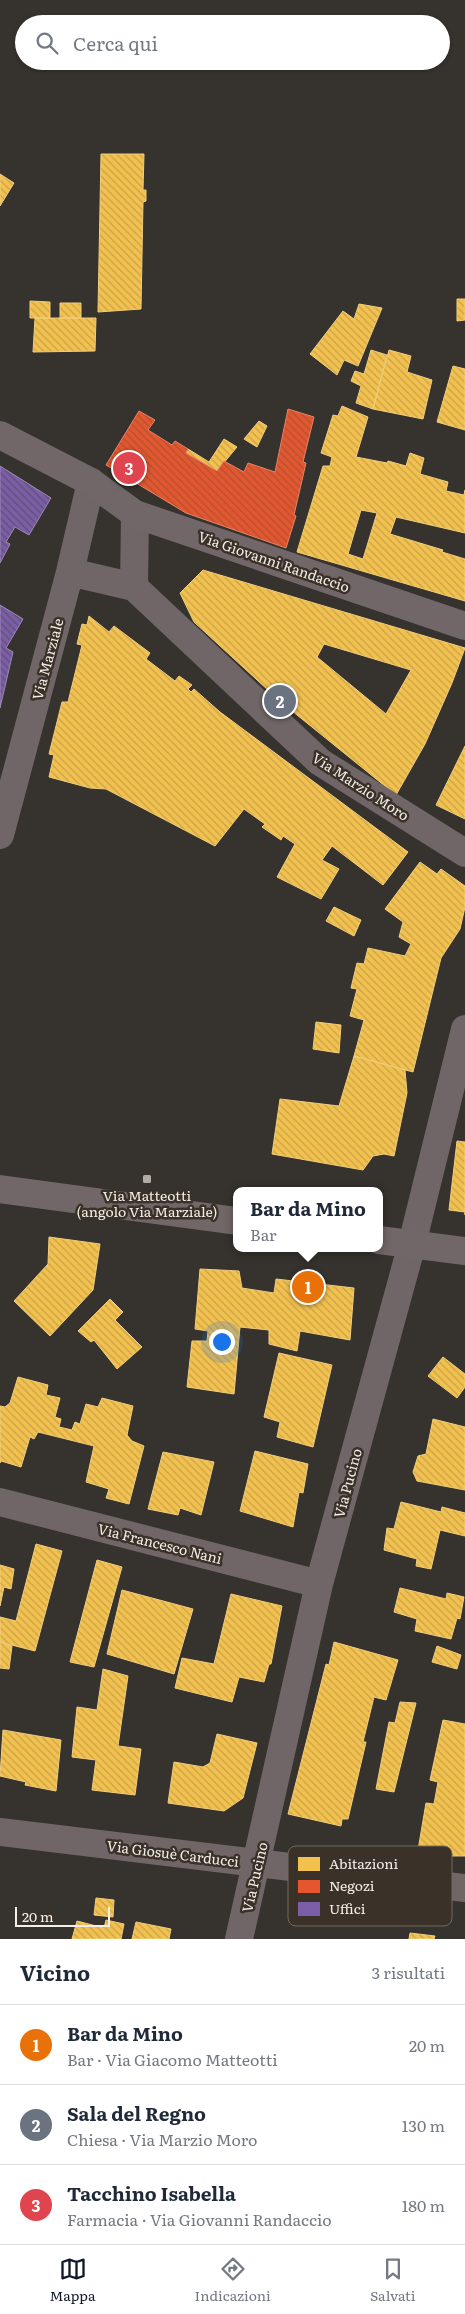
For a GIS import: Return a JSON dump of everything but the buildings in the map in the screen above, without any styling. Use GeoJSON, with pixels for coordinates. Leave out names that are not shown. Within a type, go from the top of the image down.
{"type":"FeatureCollection","features":[{"type":"Feature","properties":{"kind":"street","name":"Via Giovanni Randaccio"},"geometry":{"type":"LineString","coordinates":[[0,435],[91,482],[135,514],[465,626]]}},
{"type":"Feature","properties":{"kind":"street","name":"Via Marziale"},"geometry":{"type":"LineString","coordinates":[[0,835],[70,572],[91,482]]}},
{"type":"Feature","properties":{"kind":"street"},"geometry":{"type":"LineString","coordinates":[[70,572],[134,587],[135,514]]}},
{"type":"Feature","properties":{"kind":"street","name":"Via Marzio Moro"},"geometry":{"type":"LineString","coordinates":[[134,587],[320,762],[465,852]]}},
{"type":"Feature","properties":{"kind":"street","name":"Via Pucino"},"geometry":{"type":"LineString","coordinates":[[239,1939],[258,1863],[319,1584],[412,1244],[465,1029]]}},
{"type":"Feature","properties":{"kind":"street"},"geometry":{"type":"LineString","coordinates":[[0,1189],[233,1220]]}},
{"type":"Feature","properties":{"kind":"street"},"geometry":{"type":"LineString","coordinates":[[383,1240],[465,1252]]}},
{"type":"Feature","properties":{"kind":"street","name":"Via Francesco Nani"},"geometry":{"type":"LineString","coordinates":[[0,1502],[319,1584]]}},
{"type":"Feature","properties":{"kind":"street","name":"Via Giosuè Carducci"},"geometry":{"type":"LineString","coordinates":[[1,1835],[288,1867]]}},
{"type":"Feature","properties":{"kind":"street","name":"Via Giosuè Carducci"},"geometry":{"type":"LineString","coordinates":[[452,1886],[465,1888]]}},
{"type":"Feature","properties":{"kind":"place","name":"Tacchino Isabella"},"geometry":{"type":"Point","coordinates":[129,468]}},
{"type":"Feature","properties":{"kind":"place","name":"Sala del Regno"},"geometry":{"type":"Point","coordinates":[280,701]}},
{"type":"Feature","properties":{"kind":"place","name":"Via Matteotti (angolo Via Marziale)"},"geometry":{"type":"Point","coordinates":[147,1179]}},
{"type":"Feature","properties":{"kind":"place","name":"Bar da Mino"},"geometry":{"type":"Point","coordinates":[308,1287]}}]}
